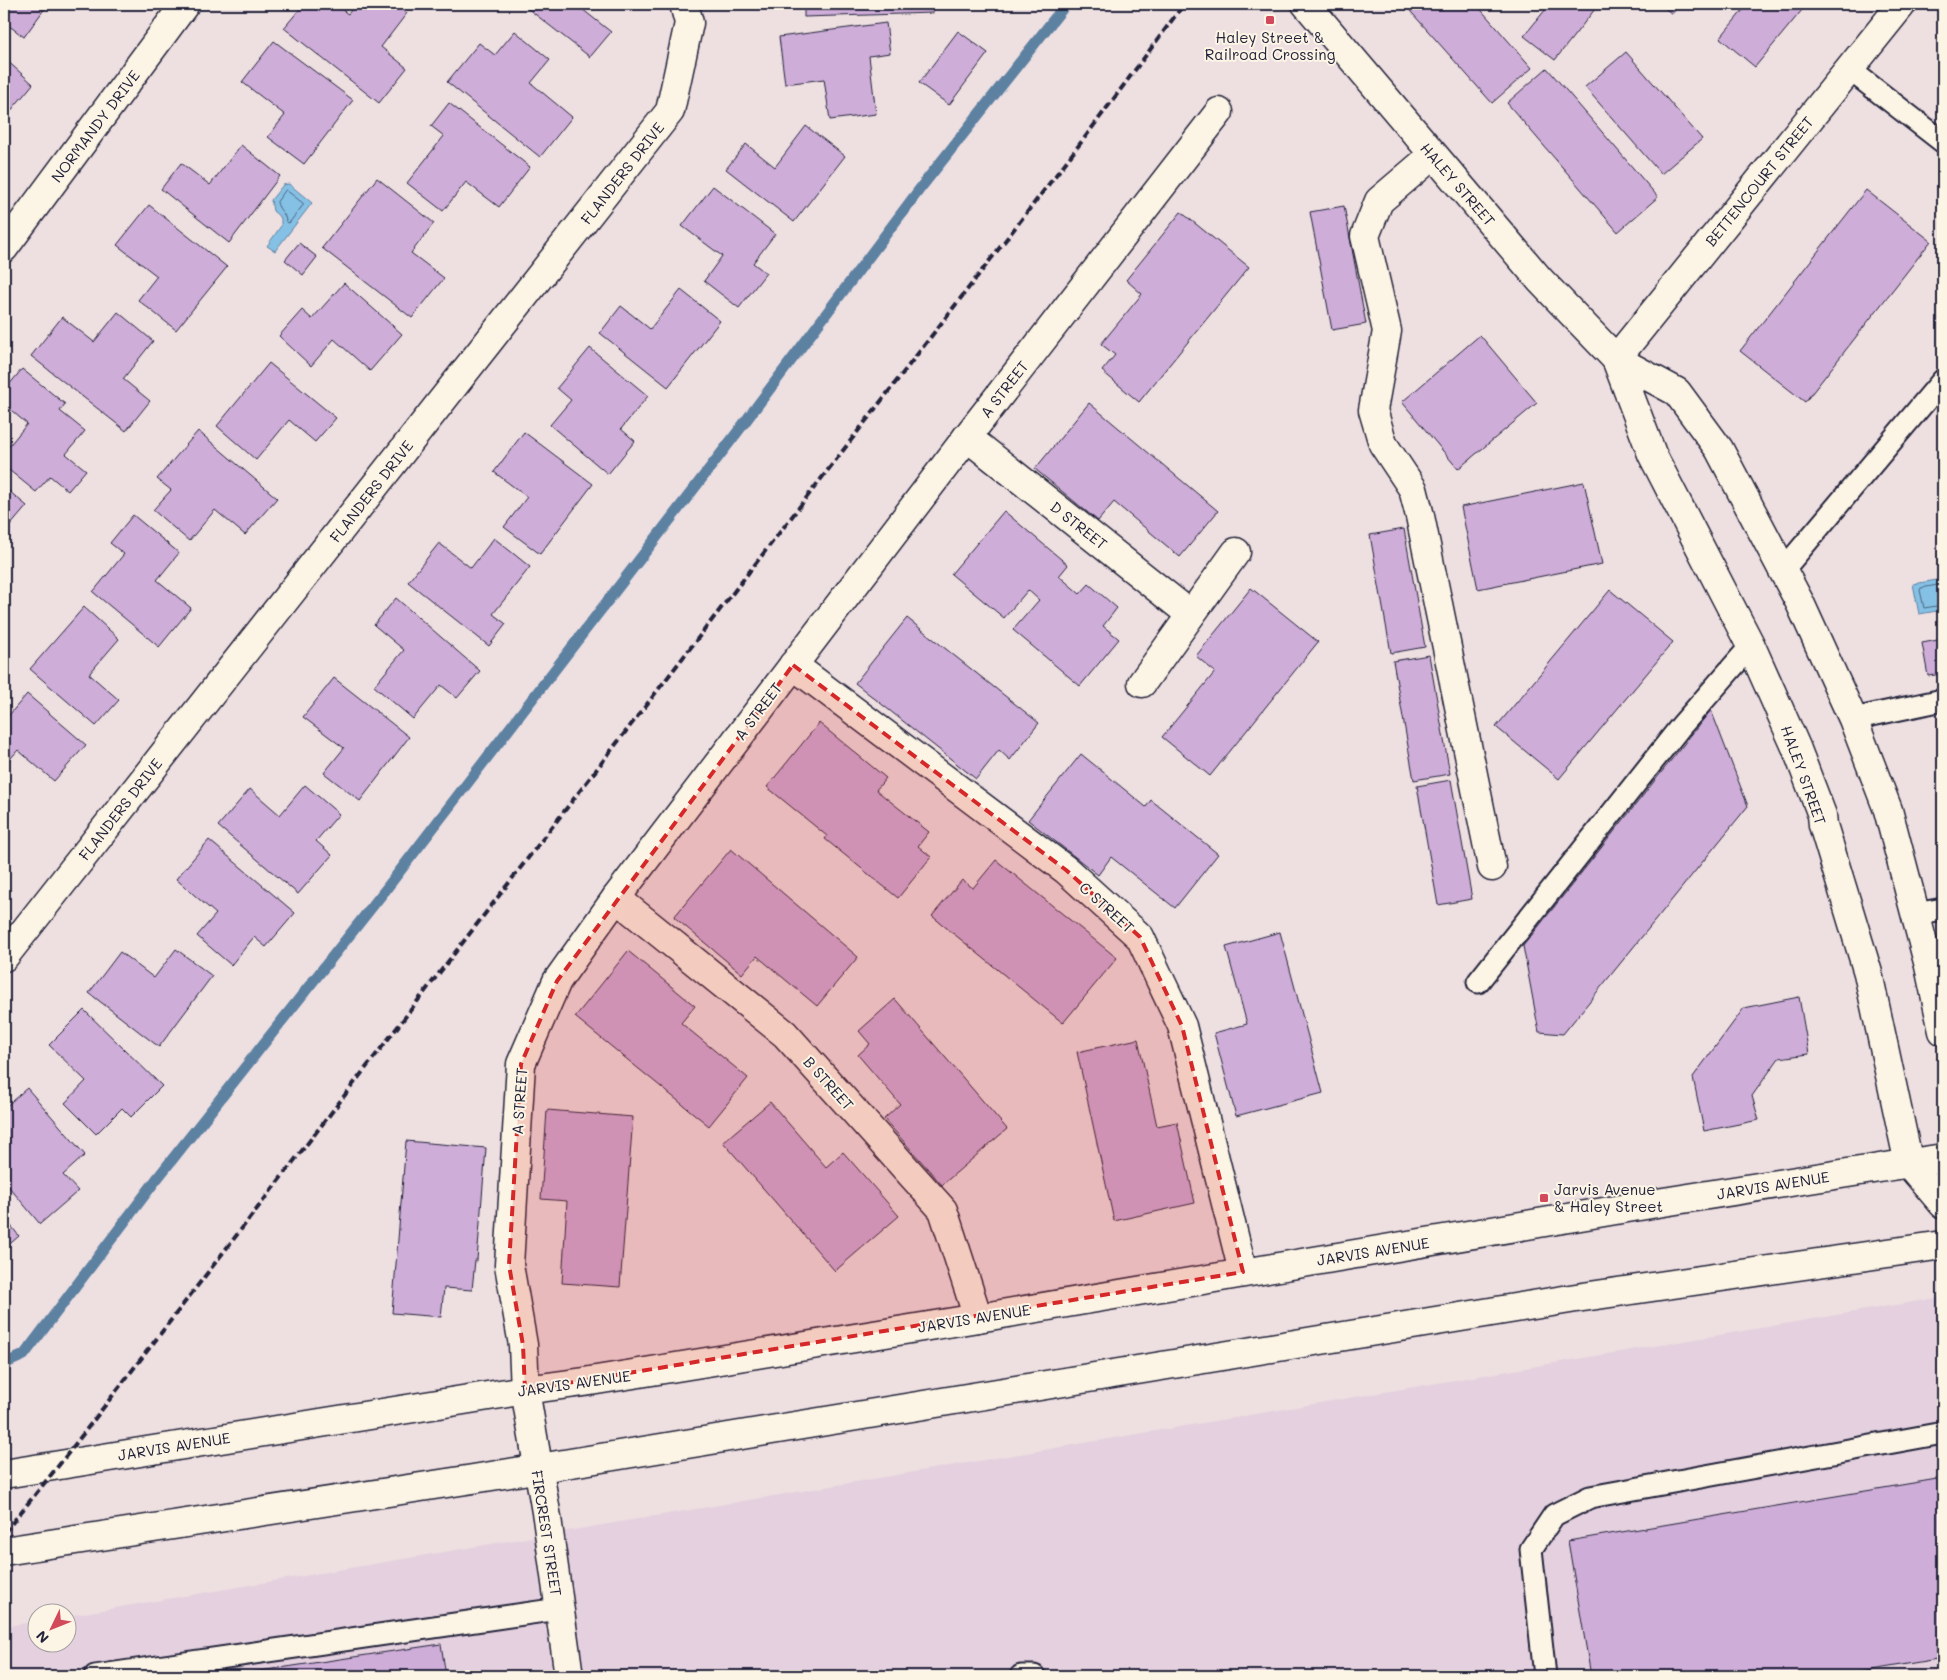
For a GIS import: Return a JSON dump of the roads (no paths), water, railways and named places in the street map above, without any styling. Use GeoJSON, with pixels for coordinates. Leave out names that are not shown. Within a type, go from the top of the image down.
{"type":"FeatureCollection","features":[{"type":"Feature","properties":{"kind":"street","name":"NORMANDY DRIVE"},"geometry":{"type":"LineString","coordinates":[[4,248],[185,4]]}},
{"type":"Feature","properties":{"kind":"street","name":"FLANDERS DRIVE"},"geometry":{"type":"LineString","coordinates":[[4,957],[670,111],[689,23],[684,4]]}},
{"type":"Feature","properties":{"kind":"street","name":"HALEY STREET"},"geometry":{"type":"LineString","coordinates":[[1306,4],[1540,280],[1616,360],[1677,392],[1719,448],[1784,569],[1853,719],[1888,810],[1929,966],[1943,1031]]}},
{"type":"Feature","properties":{"kind":"street","name":"BETTENCOURT STREET"},"geometry":{"type":"LineString","coordinates":[[1616,360],[1896,6]]}},
{"type":"Feature","properties":{"kind":"street","name":"A STREET"},"geometry":{"type":"LineString","coordinates":[[525,1390],[523,1345],[510,1266],[521,1064],[557,981],[616,898],[793,665],[1219,112]]}},
{"type":"Feature","properties":{"kind":"street"},"geometry":{"type":"LineString","coordinates":[[1433,155],[1380,201],[1365,236],[1387,331],[1373,410],[1383,444],[1413,489],[1416,498],[1492,867]]}},
{"type":"Feature","properties":{"kind":"street","name":"HALEY STREET"},"geometry":{"type":"LineString","coordinates":[[1616,360],[1652,454],[1751,646],[1796,746],[1822,815],[1868,973],[1909,1164],[1943,1204]]}},
{"type":"Feature","properties":{"kind":"street","name":"D STREET"},"geometry":{"type":"LineString","coordinates":[[967,437],[1190,614]]}},
{"type":"Feature","properties":{"kind":"street"},"geometry":{"type":"LineString","coordinates":[[1142,683],[1236,552]]}},
{"type":"Feature","properties":{"kind":"street","name":"C STREET"},"geometry":{"type":"LineString","coordinates":[[793,665],[1066,870],[1140,937],[1182,1026],[1243,1272]]}},
{"type":"Feature","properties":{"kind":"street","name":"B STREET"},"geometry":{"type":"LineString","coordinates":[[616,898],[785,1034],[943,1210],[978,1318]]}},
{"type":"Feature","properties":{"kind":"street","name":"JARVIS AVENUE"},"geometry":{"type":"LineString","coordinates":[[4,1474],[978,1318],[1658,1203],[1943,1158]]}},
{"type":"Feature","properties":{"kind":"street"},"geometry":{"type":"LineString","coordinates":[[4,1551],[538,1468],[1576,1298],[1943,1245]]}},
{"type":"Feature","properties":{"kind":"street","name":"FIRCREST STREET"},"geometry":{"type":"LineString","coordinates":[[525,1390],[547,1518],[569,1676]]}},
{"type":"Feature","properties":{"kind":"lane"},"geometry":{"type":"LineString","coordinates":[[1848,69],[1943,142]]}},
{"type":"Feature","properties":{"kind":"lane"},"geometry":{"type":"LineString","coordinates":[[1784,569],[1943,380]]}},
{"type":"Feature","properties":{"kind":"lane"},"geometry":{"type":"LineString","coordinates":[[1478,982],[1681,726],[1751,646]]}},
{"type":"Feature","properties":{"kind":"lane"},"geometry":{"type":"LineString","coordinates":[[1853,719],[1943,700]]}},
{"type":"Feature","properties":{"kind":"lane"},"geometry":{"type":"LineString","coordinates":[[1915,914],[1943,909]]}},
{"type":"Feature","properties":{"kind":"lane"},"geometry":{"type":"LineString","coordinates":[[1545,1676],[1531,1549],[1554,1515],[1590,1497],[1943,1434]]}},
{"type":"Feature","properties":{"kind":"lane"},"geometry":{"type":"LineString","coordinates":[[95,1676],[559,1609]]}},
{"type":"Feature","properties":{"kind":"lane"},"geometry":{"type":"LineString","coordinates":[[1021,1676],[1034,1676]]}},
{"type":"Feature","properties":{"kind":"water"},"geometry":{"type":"Polygon","coordinates":[[[289,184],[312,203],[275,251],[267,246],[281,226],[281,218],[273,211],[271,200],[283,185],[289,184]]]}},
{"type":"Feature","properties":{"kind":"water"},"geometry":{"type":"Polygon","coordinates":[[[1943,579],[1943,610],[1919,614],[1913,584],[1943,579]]]}},
{"type":"Feature","properties":{"kind":"waterway"},"geometry":{"type":"LineString","coordinates":[[4,1364],[24,1355],[156,1180],[386,889],[736,434],[922,186],[1066,4]]}},
{"type":"Feature","properties":{"kind":"railway"},"geometry":{"type":"LineString","coordinates":[[4,1533],[59,1465],[1086,136],[1184,4]]}},
{"type":"Feature","properties":{"kind":"place","name":"Haley Street & Railroad Crossing"},"geometry":{"type":"Point","coordinates":[1270,20]}},
{"type":"Feature","properties":{"kind":"place","name":"Jarvis Avenue & Haley Street"},"geometry":{"type":"Point","coordinates":[1544,1198]}}]}
